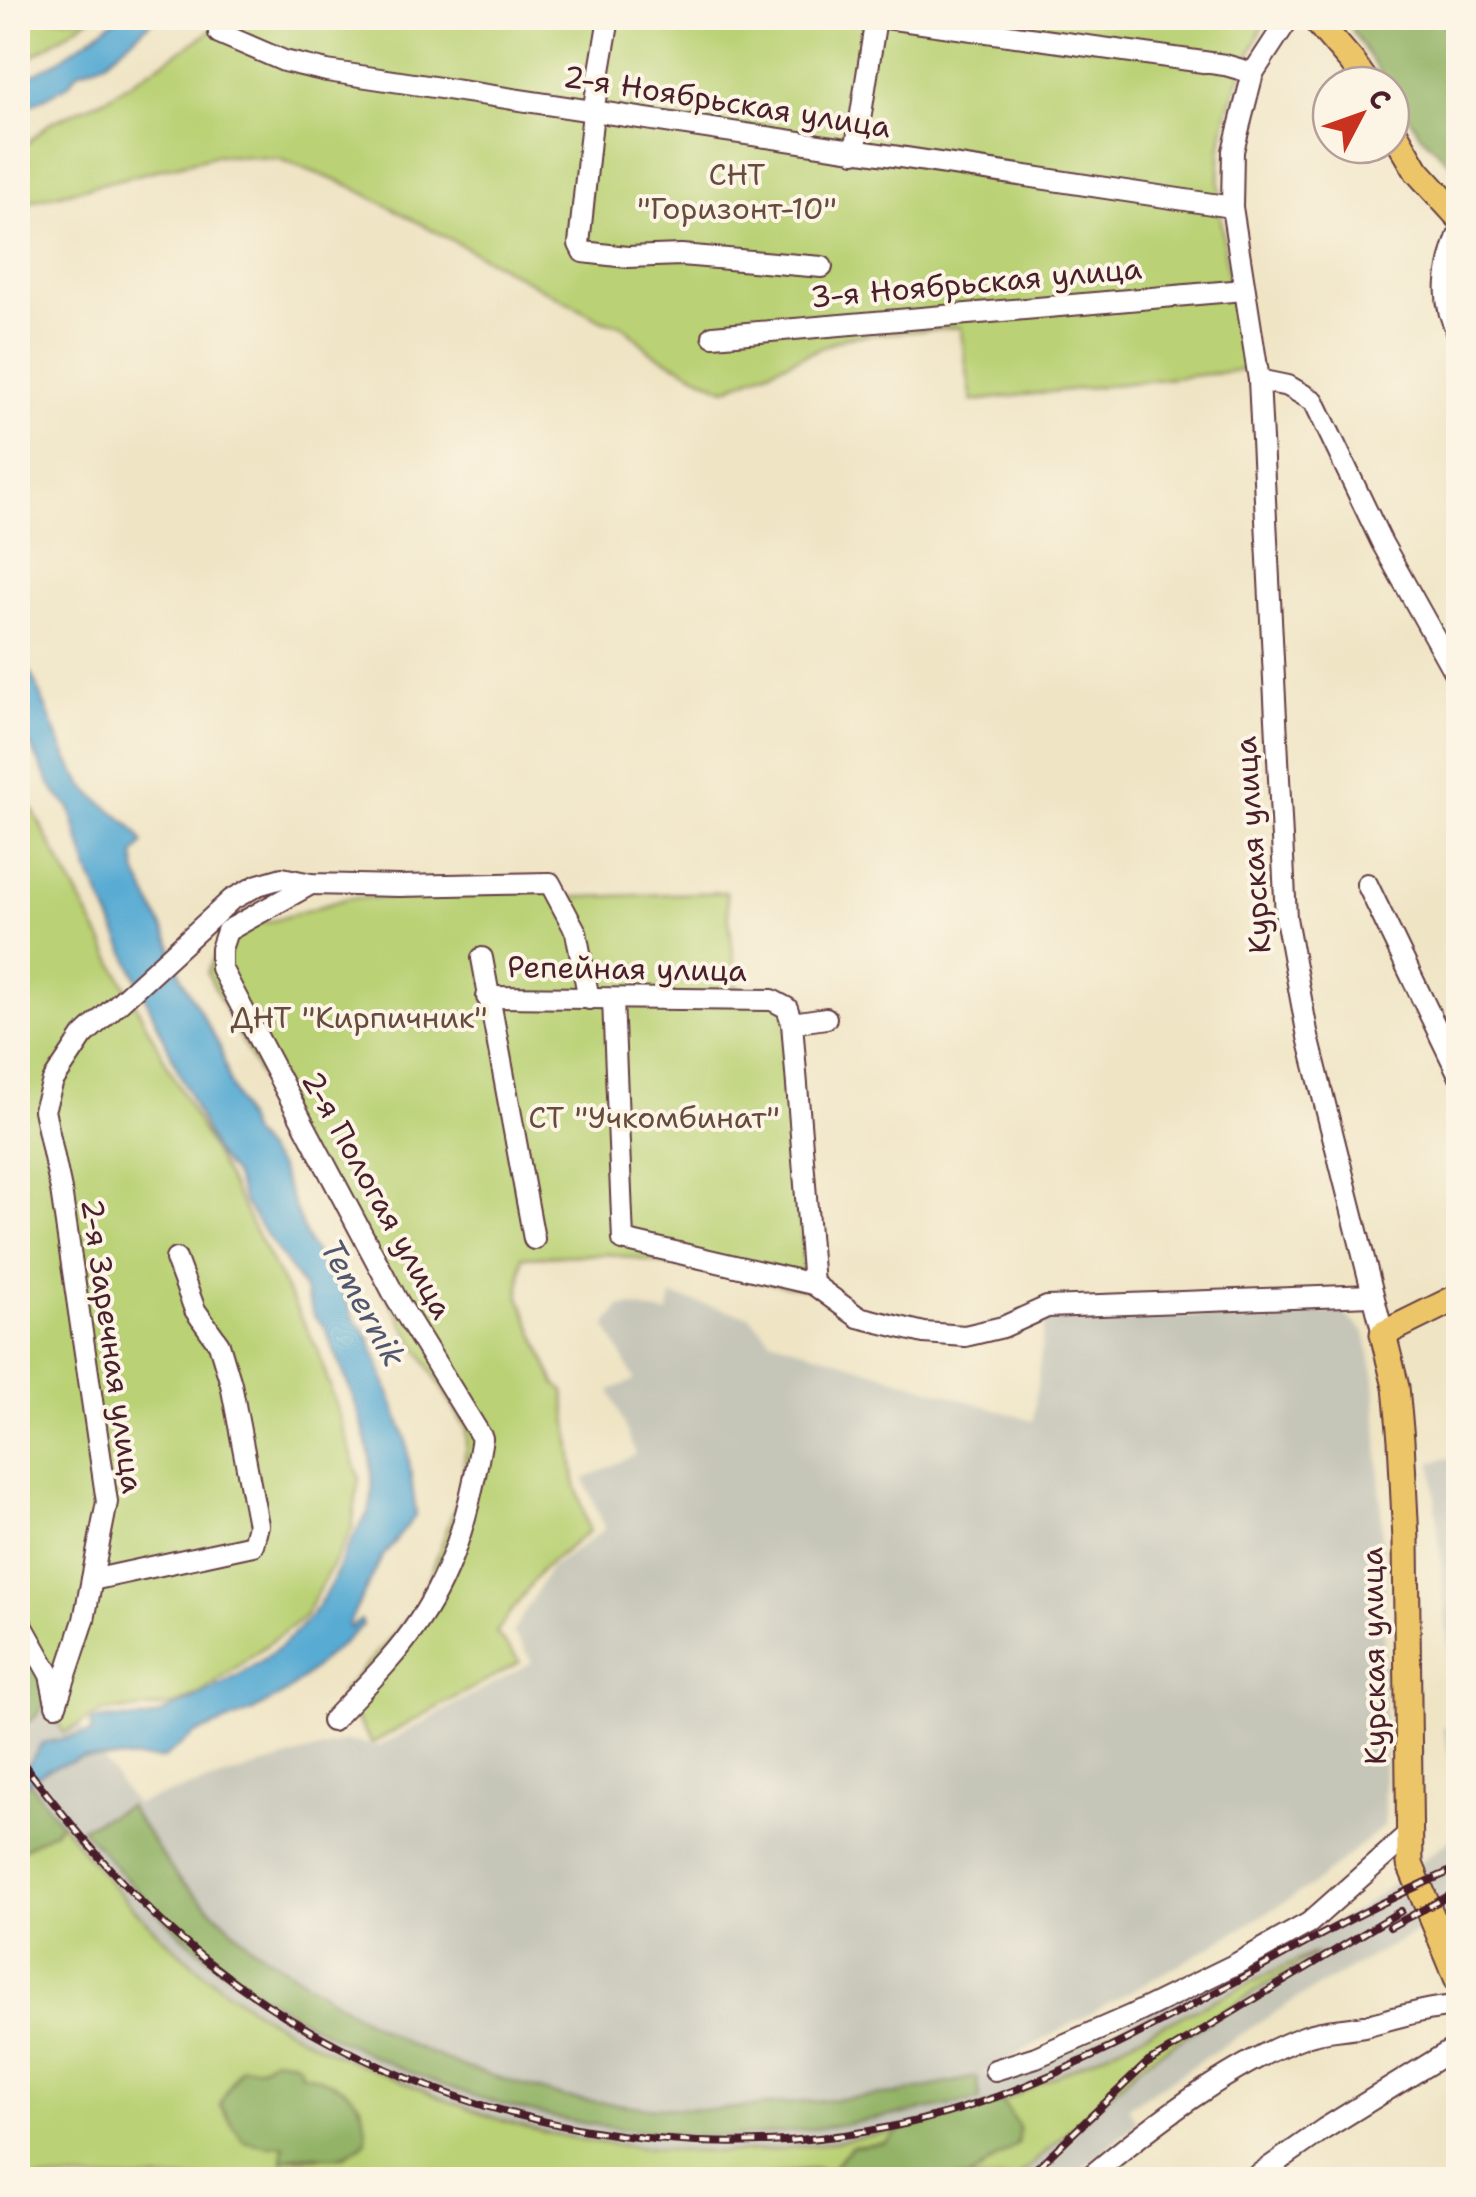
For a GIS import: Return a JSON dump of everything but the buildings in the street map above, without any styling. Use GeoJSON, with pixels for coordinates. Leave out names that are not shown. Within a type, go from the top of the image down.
{"type":"FeatureCollection","features":[{"type":"Feature","properties":{"kind":"main road"},"geometry":{"type":"LineString","coordinates":[[1314,18],[1354,65]]}},
{"type":"Feature","properties":{"kind":"main road"},"geometry":{"type":"LineString","coordinates":[[1411,161],[1458,216]]}},
{"type":"Feature","properties":{"kind":"main road"},"geometry":{"type":"LineString","coordinates":[[1383,1334],[1458,1298]]}},
{"type":"Feature","properties":{"kind":"main road","name":"Курская улица"},"geometry":{"type":"LineString","coordinates":[[1383,1334],[1396,1387],[1402,1457],[1410,1864],[1458,1980]]}},
{"type":"Feature","properties":{"kind":"street"},"geometry":{"type":"LineString","coordinates":[[609,18],[579,244],[583,252],[596,256],[681,254],[822,267]]}},
{"type":"Feature","properties":{"kind":"street"},"geometry":{"type":"LineString","coordinates":[[855,152],[876,18]]}},
{"type":"Feature","properties":{"kind":"street"},"geometry":{"type":"LineString","coordinates":[[886,18],[1224,65],[1252,74]]}},
{"type":"Feature","properties":{"kind":"street","name":"Курская улица"},"geometry":{"type":"LineString","coordinates":[[1289,18],[1252,74],[1233,151],[1232,207],[1260,380],[1286,918],[1308,1037],[1383,1334]]}},
{"type":"Feature","properties":{"kind":"street","name":"2-я Ноябрьская улица"},"geometry":{"type":"LineString","coordinates":[[219,32],[284,61],[327,71],[1232,207]]}},
{"type":"Feature","properties":{"kind":"street"},"geometry":{"type":"LineString","coordinates":[[1458,236],[1445,292],[1458,334]]}},
{"type":"Feature","properties":{"kind":"street","name":"3-я Ноябрьская улица"},"geometry":{"type":"LineString","coordinates":[[713,336],[1244,290]]}},
{"type":"Feature","properties":{"kind":"street"},"geometry":{"type":"LineString","coordinates":[[1260,380],[1288,386],[1314,400],[1382,543],[1458,679]]}},
{"type":"Feature","properties":{"kind":"street","name":"2-я Заречная улица"},"geometry":{"type":"LineString","coordinates":[[18,1618],[50,1675],[56,1706],[84,1620],[107,1502],[61,1190],[44,1110],[53,1081],[83,1036],[231,900],[258,884],[282,878],[311,884]]}},
{"type":"Feature","properties":{"kind":"street"},"geometry":{"type":"LineString","coordinates":[[311,884],[550,884],[576,932],[589,998]]}},
{"type":"Feature","properties":{"kind":"street","name":"2-я Пологая улица"},"geometry":{"type":"LineString","coordinates":[[311,884],[228,930],[221,948],[221,968],[400,1305],[482,1438],[471,1501],[451,1563],[420,1621],[332,1722]]}},
{"type":"Feature","properties":{"kind":"street"},"geometry":{"type":"LineString","coordinates":[[1367,884],[1458,1073]]}},
{"type":"Feature","properties":{"kind":"street"},"geometry":{"type":"LineString","coordinates":[[482,958],[534,1239]]}},
{"type":"Feature","properties":{"kind":"street","name":"Репейная улица"},"geometry":{"type":"LineString","coordinates":[[487,997],[772,1000],[787,1008],[792,1023]]}},
{"type":"Feature","properties":{"kind":"street"},"geometry":{"type":"LineString","coordinates":[[613,1000],[623,1240],[813,1284],[858,1316],[924,1333],[965,1336],[1003,1327],[1047,1307],[1372,1295]]}},
{"type":"Feature","properties":{"kind":"street"},"geometry":{"type":"LineString","coordinates":[[813,1284],[792,1023],[826,1018]]}},
{"type":"Feature","properties":{"kind":"street"},"geometry":{"type":"LineString","coordinates":[[92,1580],[252,1544],[258,1524],[232,1384],[219,1344],[195,1310],[176,1258]]}},
{"type":"Feature","properties":{"kind":"street"},"geometry":{"type":"LineString","coordinates":[[995,2070],[1036,2058],[1130,2016],[1310,1923],[1408,1836]]}},
{"type":"Feature","properties":{"kind":"street"},"geometry":{"type":"LineString","coordinates":[[1086,2180],[1138,2137],[1243,2065],[1310,2034],[1359,2027],[1436,2007],[1458,2006]]}},
{"type":"Feature","properties":{"kind":"street"},"geometry":{"type":"LineString","coordinates":[[1251,2180],[1324,2129],[1458,2046]]}},
{"type":"Feature","properties":{"kind":"shaded area"},"geometry":{"type":"Polygon","coordinates":[[[672,1296],[749,1316],[771,1339],[1033,1421],[1045,1315],[1087,1320],[1343,1312],[1365,1333],[1375,1378],[1384,1576],[1384,1826],[1311,1886],[982,2074],[1020,2074],[1357,1911],[1458,1833],[1458,1926],[1417,1932],[1382,1951],[1296,1999],[1128,2107],[1137,2123],[1070,2179],[970,2179],[998,2155],[730,2179],[450,2179],[18,1868],[18,1628],[55,1690],[134,1804],[346,1741],[380,1746],[532,1662],[513,1632],[550,1568],[605,1529],[584,1479],[636,1454],[610,1390],[635,1380],[606,1326],[620,1307],[668,1314],[672,1296]]]}},
{"type":"Feature","properties":{"kind":"shaded area"},"geometry":{"type":"Polygon","coordinates":[[[1458,1456],[1458,1799],[1443,1727],[1455,1726],[1432,1462],[1458,1456]]]}},
{"type":"Feature","properties":{"kind":"green space"},"geometry":{"type":"Polygon","coordinates":[[[18,18],[90,18],[18,66],[18,18]]]}},
{"type":"Feature","properties":{"kind":"green space","name":"СНТ \"Горизонт-10\""},"geometry":{"type":"Polygon","coordinates":[[[223,18],[1266,18],[1230,105],[1221,147],[1224,244],[1244,370],[972,401],[960,327],[846,337],[725,389],[651,352],[622,325],[603,321],[350,186],[280,159],[218,155],[31,201],[18,223],[18,151],[50,123],[107,98],[205,35],[223,18]]]}},
{"type":"Feature","properties":{"kind":"green space"},"geometry":{"type":"Polygon","coordinates":[[[1344,18],[1437,18],[1458,36],[1458,171],[1411,120],[1411,65],[1375,65],[1344,18]]]}},
{"type":"Feature","properties":{"kind":"green space"},"geometry":{"type":"Polygon","coordinates":[[[18,782],[318,1350],[359,1477],[352,1529],[304,1617],[202,1693],[173,1706],[102,1712],[64,1733],[18,1659],[18,782]]]}},
{"type":"Feature","properties":{"kind":"green space"},"geometry":{"type":"Polygon","coordinates":[[[551,886],[555,898],[726,892],[738,997],[790,999],[804,1289],[610,1254],[522,1257],[519,1296],[555,1384],[564,1391],[575,1481],[589,1531],[541,1570],[496,1633],[520,1662],[372,1743],[340,1694],[420,1605],[463,1485],[467,1430],[293,1140],[207,973],[230,925],[269,922],[348,898],[428,897],[551,886]]]}},
{"type":"Feature","properties":{"kind":"green space"},"geometry":{"type":"Polygon","coordinates":[[[18,1627],[40,1668],[46,1695],[34,1718],[18,1727],[18,1627]]]}},
{"type":"Feature","properties":{"kind":"green space"},"geometry":{"type":"Polygon","coordinates":[[[29,1782],[61,1823],[18,1852],[18,1789],[29,1782]]]}},
{"type":"Feature","properties":{"kind":"green space"},"geometry":{"type":"Polygon","coordinates":[[[128,1806],[177,1877],[250,1945],[350,2011],[410,2045],[467,2068],[566,2098],[642,2107],[713,2110],[896,2094],[977,2077],[980,2100],[830,2127],[722,2136],[612,2127],[554,2117],[442,2085],[387,2063],[283,2008],[233,1976],[192,1943],[81,1828],[128,1806]]]}},
{"type":"Feature","properties":{"kind":"green space"},"geometry":{"type":"Polygon","coordinates":[[[61,1823],[164,1938],[255,2010],[326,2050],[476,2111],[559,2135],[680,2151],[777,2149],[901,2130],[885,2143],[851,2147],[831,2169],[806,2169],[753,2179],[18,2180],[18,1852],[61,1823]],[[268,2061],[261,2067],[238,2070],[220,2105],[234,2127],[284,2144],[288,2159],[346,2157],[366,2131],[361,2105],[324,2080],[300,2073],[300,2066],[294,2061],[268,2061]]]}},
{"type":"Feature","properties":{"kind":"green space"},"geometry":{"type":"Polygon","coordinates":[[[1315,1954],[1144,2062],[1016,2179],[968,2180],[1017,2144],[1019,2127],[1002,2102],[1315,1954]]]}},
{"type":"Feature","properties":{"kind":"green space"},"geometry":{"type":"Polygon","coordinates":[[[273,2058],[294,2061],[300,2066],[300,2073],[349,2093],[362,2112],[366,2141],[342,2156],[306,2155],[282,2162],[284,2145],[243,2141],[220,2105],[241,2067],[261,2067],[273,2058]]]}},
{"type":"Feature","properties":{"kind":"green space"},"geometry":{"type":"Polygon","coordinates":[[[1002,2102],[1019,2127],[1017,2144],[968,2179],[753,2179],[831,2169],[852,2147],[885,2143],[901,2130],[1002,2102]]]}},
{"type":"Feature","properties":{"kind":"water"},"geometry":{"type":"Polygon","coordinates":[[[118,18],[156,18],[106,61],[78,72],[68,85],[18,112],[18,82],[55,63],[118,18]]]}},
{"type":"Feature","properties":{"kind":"water"},"geometry":{"type":"Polygon","coordinates":[[[18,653],[84,786],[133,829],[143,844],[134,855],[137,874],[170,942],[182,979],[220,1047],[251,1134],[279,1168],[309,1244],[369,1338],[406,1439],[416,1515],[382,1557],[348,1625],[350,1628],[361,1620],[363,1625],[288,1691],[253,1711],[195,1734],[162,1759],[81,1758],[48,1769],[18,1789],[18,1768],[29,1763],[43,1743],[92,1733],[91,1722],[99,1720],[158,1715],[232,1679],[278,1648],[298,1630],[331,1584],[366,1517],[371,1503],[372,1474],[364,1431],[325,1327],[314,1316],[305,1290],[244,1202],[235,1177],[215,1152],[88,869],[70,808],[54,791],[18,721],[18,653]]]}},
{"type":"Feature","properties":{"kind":"railway"},"geometry":{"type":"LineString","coordinates":[[18,1757],[83,1839],[154,1915],[207,1961],[292,2020],[384,2068],[482,2105],[584,2130],[688,2142],[793,2140],[896,2126],[996,2097],[1114,2046],[1342,1924],[1458,1868]]}},
{"type":"Feature","properties":{"kind":"railway"},"geometry":{"type":"LineString","coordinates":[[1390,1927],[1458,1891]]}},
{"type":"Feature","properties":{"kind":"railway"},"geometry":{"type":"LineString","coordinates":[[1024,2180],[1146,2064],[1401,1911]]}},
{"type":"Feature","properties":{"kind":"park label","name":"ДНТ \"Кирпичник\""},"geometry":{"type":"Point","coordinates":[359,1018]}},
{"type":"Feature","properties":{"kind":"park label","name":"СТ \"Учкомбинат\""},"geometry":{"type":"Point","coordinates":[654,1118]}},
{"type":"Feature","properties":{"kind":"water label","name":"Temernik"},"geometry":{"type":"Point","coordinates":[363,1303]}}]}
